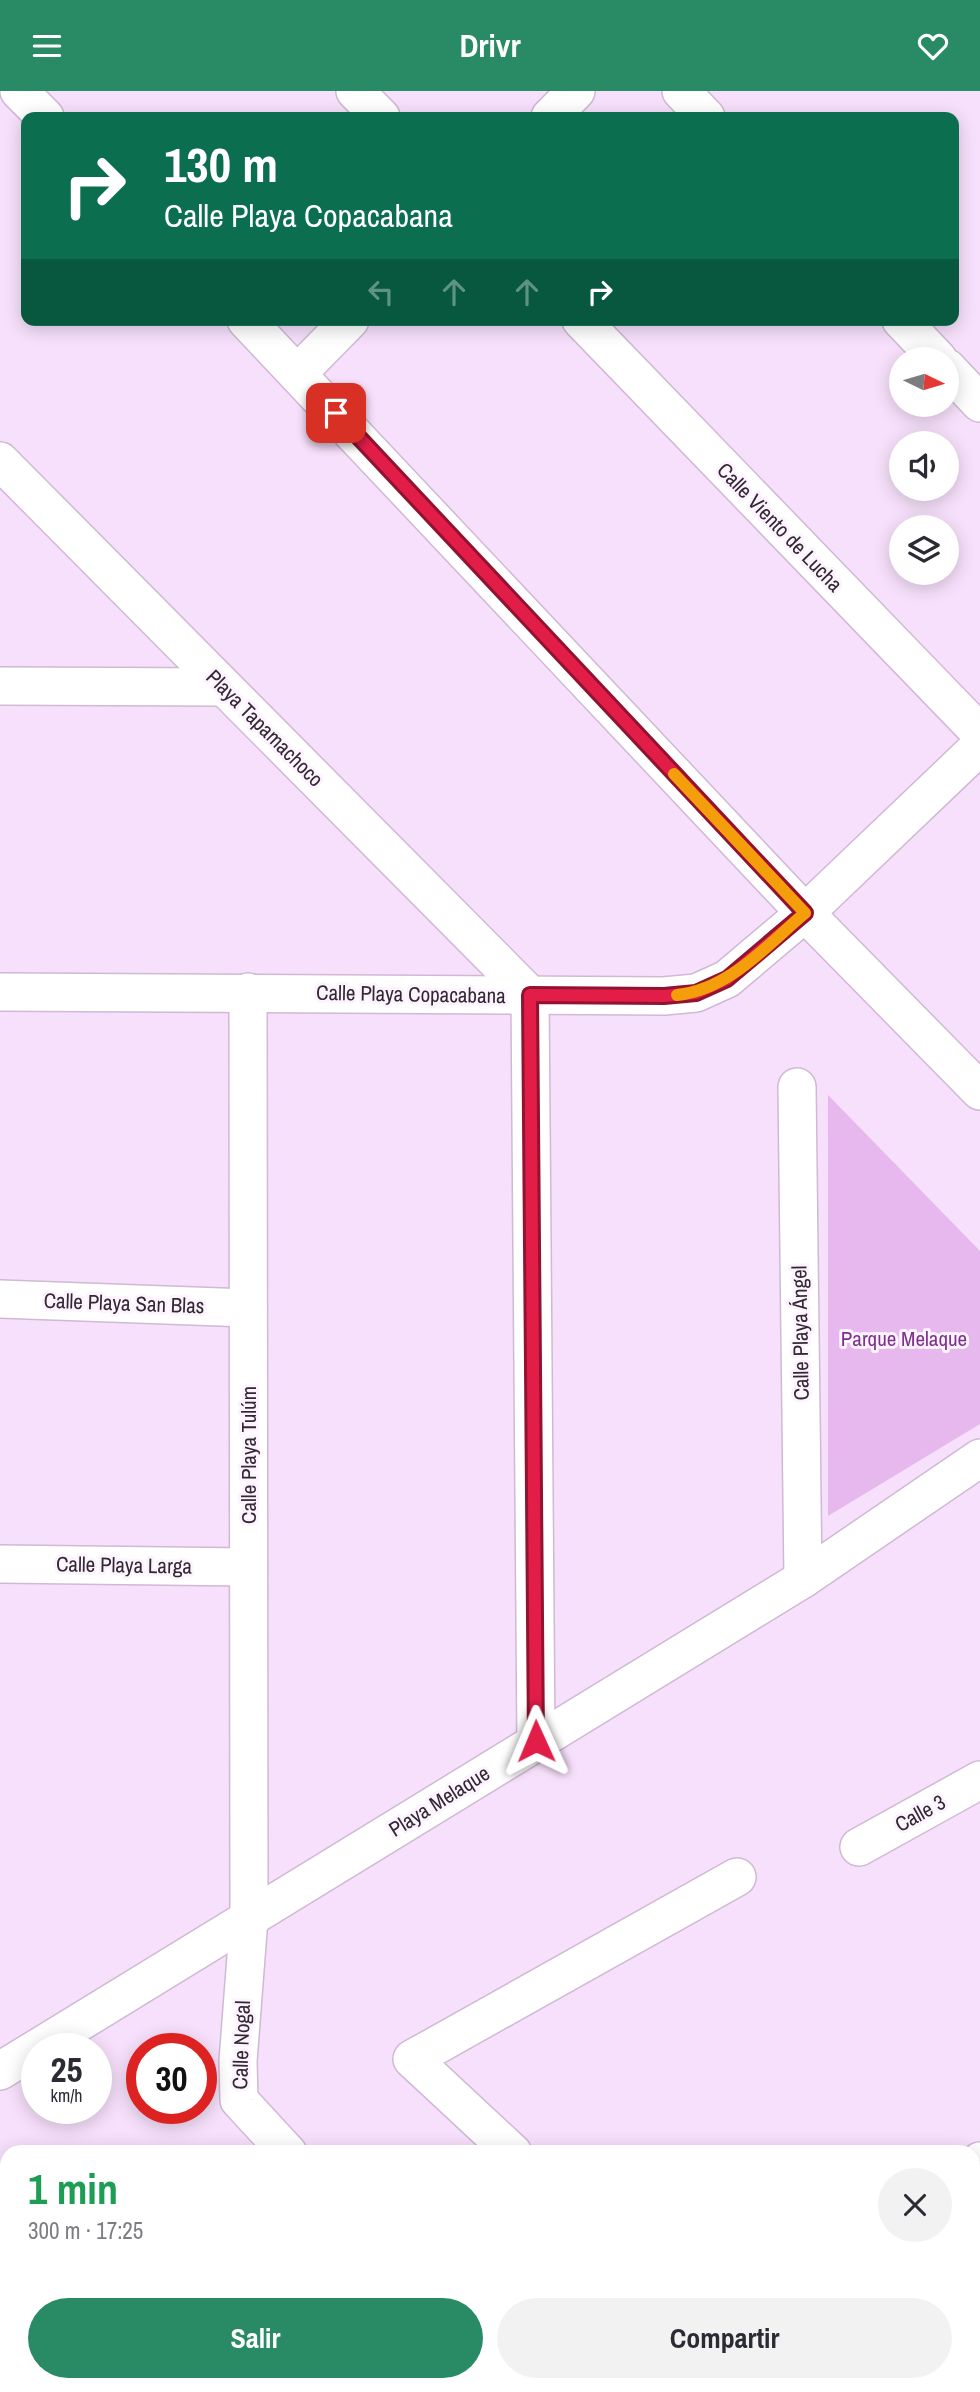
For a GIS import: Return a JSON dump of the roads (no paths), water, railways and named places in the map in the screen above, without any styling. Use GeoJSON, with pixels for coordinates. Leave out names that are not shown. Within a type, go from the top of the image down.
{"type":"FeatureCollection","features":[{"type":"Feature","properties":{"kind":"street"},"geometry":{"type":"LineString","coordinates":[[19,91],[40,112]]}},
{"type":"Feature","properties":{"kind":"street"},"geometry":{"type":"LineString","coordinates":[[355,91],[377,112]]}},
{"type":"Feature","properties":{"kind":"street"},"geometry":{"type":"LineString","coordinates":[[555,112],[576,91]]}},
{"type":"Feature","properties":{"kind":"street"},"geometry":{"type":"LineString","coordinates":[[681,91],[701,112]]}},
{"type":"Feature","properties":{"kind":"street"},"geometry":{"type":"LineString","coordinates":[[252,326],[805,913],[980,1091]]}},
{"type":"Feature","properties":{"kind":"street"},"geometry":{"type":"LineString","coordinates":[[298,373],[344,326]]}},
{"type":"Feature","properties":{"kind":"street","name":"Calle Viento de Lucha"},"geometry":{"type":"LineString","coordinates":[[587,326],[980,733]]}},
{"type":"Feature","properties":{"kind":"street"},"geometry":{"type":"LineString","coordinates":[[907,326],[927,347]]}},
{"type":"Feature","properties":{"kind":"street"},"geometry":{"type":"LineString","coordinates":[[959,381],[980,403]]}},
{"type":"Feature","properties":{"kind":"street","name":"Playa Tapamachoco"},"geometry":{"type":"LineString","coordinates":[[0,461],[530,995]]}},
{"type":"Feature","properties":{"kind":"street"},"geometry":{"type":"LineString","coordinates":[[0,686],[223,687]]}},
{"type":"Feature","properties":{"kind":"street","name":"Calle Playa Copacabana"},"geometry":{"type":"LineString","coordinates":[[0,992],[664,996],[696,993],[727,979],[805,913],[980,746]]}},
{"type":"Feature","properties":{"kind":"street","name":"Calle Playa Tulúm"},"geometry":{"type":"LineString","coordinates":[[248,992],[249,1918]]}},
{"type":"Feature","properties":{"kind":"street"},"geometry":{"type":"LineString","coordinates":[[530,995],[536,1741]]}},
{"type":"Feature","properties":{"kind":"street","name":"Calle Playa Ángel"},"geometry":{"type":"LineString","coordinates":[[797,1087],[803,1579]]}},
{"type":"Feature","properties":{"kind":"street","name":"Calle Playa San Blas"},"geometry":{"type":"LineString","coordinates":[[0,1299],[248,1308]]}},
{"type":"Feature","properties":{"kind":"street","name":"Playa Melaque"},"geometry":{"type":"LineString","coordinates":[[0,2071],[803,1579],[980,1458]]}},
{"type":"Feature","properties":{"kind":"street","name":"Calle Playa Larga"},"geometry":{"type":"LineString","coordinates":[[0,1564],[247,1567]]}},
{"type":"Feature","properties":{"kind":"street","name":"Calle 3"},"geometry":{"type":"LineString","coordinates":[[859,1847],[980,1780]]}},
{"type":"Feature","properties":{"kind":"street"},"geometry":{"type":"LineString","coordinates":[[504,2145],[412,2059],[737,1877]]}},
{"type":"Feature","properties":{"kind":"street","name":"Calle Nogal"},"geometry":{"type":"LineString","coordinates":[[249,1918],[238,2061],[239,2099],[281,2145]]}},
{"type":"Feature","properties":{"kind":"park label","name":"Parque Melaque"},"geometry":{"type":"Point","coordinates":[904,1338]}}]}
